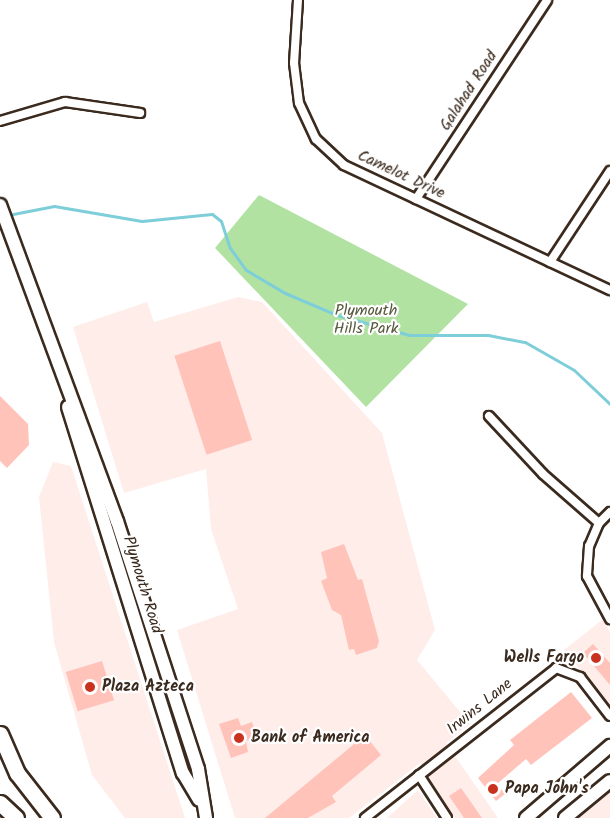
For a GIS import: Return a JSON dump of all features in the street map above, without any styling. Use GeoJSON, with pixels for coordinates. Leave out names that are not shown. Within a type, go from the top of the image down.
{"type":"FeatureCollection","features":[{"type":"Feature","properties":{"kind":"highway"},"geometry":{"type":"LineString","coordinates":[[0,734],[17,773],[52,818]]}},
{"type":"Feature","properties":{"kind":"highway"},"geometry":{"type":"LineString","coordinates":[[0,803],[16,818]]}},
{"type":"Feature","properties":{"kind":"main road","name":"Plymouth Road"},"geometry":{"type":"LineString","coordinates":[[0,205],[61,373],[62,388],[183,773],[201,803],[206,818]]}},
{"type":"Feature","properties":{"kind":"main road"},"geometry":{"type":"LineString","coordinates":[[526,818],[610,746]]}},
{"type":"Feature","properties":{"kind":"main road"},"geometry":{"type":"LineString","coordinates":[[565,818],[610,781]]}},
{"type":"Feature","properties":{"kind":"street","name":"Camelot Drive"},"geometry":{"type":"LineString","coordinates":[[298,0],[296,83],[299,103],[316,139],[344,165],[610,290]]}},
{"type":"Feature","properties":{"kind":"street","name":"Galahad Road"},"geometry":{"type":"LineString","coordinates":[[416,199],[547,0]]}},
{"type":"Feature","properties":{"kind":"street"},"geometry":{"type":"LineString","coordinates":[[0,121],[65,102],[140,113]]}},
{"type":"Feature","properties":{"kind":"street"},"geometry":{"type":"LineString","coordinates":[[550,262],[610,171]]}},
{"type":"Feature","properties":{"kind":"street"},"geometry":{"type":"LineString","coordinates":[[489,416],[543,474],[599,523]]}},
{"type":"Feature","properties":{"kind":"street"},"geometry":{"type":"LineString","coordinates":[[610,512],[599,523],[589,546],[587,576],[610,619]]}},
{"type":"Feature","properties":{"kind":"street","name":"Irwins Lane"},"geometry":{"type":"LineString","coordinates":[[365,818],[556,668],[580,678],[610,716]]}},
{"type":"Feature","properties":{"kind":"street"},"geometry":{"type":"LineString","coordinates":[[419,775],[447,818]]}},
{"type":"Feature","properties":{"kind":"shaded area"},"geometry":{"type":"Polygon","coordinates":[[[238,297],[262,302],[382,433],[435,630],[417,660],[470,724],[446,743],[498,818],[454,818],[420,763],[349,818],[235,818],[177,630],[238,609],[211,529],[206,469],[124,493],[73,327],[147,302],[154,322],[238,297]]]}},
{"type":"Feature","properties":{"kind":"shaded area"},"geometry":{"type":"Polygon","coordinates":[[[53,462],[71,466],[185,818],[125,818],[92,775],[54,642],[39,497],[53,462]]]}},
{"type":"Feature","properties":{"kind":"shaded area"},"geometry":{"type":"Polygon","coordinates":[[[602,620],[610,631],[610,706],[564,650],[602,620]]]}},
{"type":"Feature","properties":{"kind":"shaded area"},"geometry":{"type":"Polygon","coordinates":[[[610,781],[610,818],[565,818],[610,781]]]}},
{"type":"Feature","properties":{"kind":"shaded area"},"geometry":{"type":"Polygon","coordinates":[[[418,790],[437,818],[387,818],[418,790]]]}},
{"type":"Feature","properties":{"kind":"green space","name":"Plymouth Hills Park"},"geometry":{"type":"Polygon","coordinates":[[[259,195],[468,304],[366,407],[215,248],[259,195]]]}},
{"type":"Feature","properties":{"kind":"building"},"geometry":{"type":"Polygon","coordinates":[[[220,341],[252,440],[206,455],[174,356],[220,341]]]}},
{"type":"Feature","properties":{"kind":"building"},"geometry":{"type":"Polygon","coordinates":[[[0,396],[28,424],[29,445],[7,468],[0,461],[0,396]]]}},
{"type":"Feature","properties":{"kind":"building"},"geometry":{"type":"Polygon","coordinates":[[[344,544],[358,580],[362,579],[379,641],[377,648],[356,655],[354,649],[349,650],[341,615],[332,610],[321,581],[327,578],[321,552],[344,544]]]}},
{"type":"Feature","properties":{"kind":"building","name":"Wells Fargo"},"geometry":{"type":"Polygon","coordinates":[[[593,644],[610,663],[610,685],[583,653],[593,644]]]}},
{"type":"Feature","properties":{"kind":"building","name":"Plaza Azteca"},"geometry":{"type":"Polygon","coordinates":[[[102,661],[114,700],[78,711],[66,672],[102,661]]]}},
{"type":"Feature","properties":{"kind":"building"},"geometry":{"type":"Polygon","coordinates":[[[571,692],[592,718],[531,765],[526,759],[497,784],[505,794],[496,801],[478,778],[514,745],[510,740],[571,692]]]}},
{"type":"Feature","properties":{"kind":"building","name":"Bank of America"},"geometry":{"type":"Polygon","coordinates":[[[238,718],[241,726],[252,722],[257,737],[246,741],[248,752],[231,758],[219,724],[238,718]]]}},
{"type":"Feature","properties":{"kind":"building"},"geometry":{"type":"Polygon","coordinates":[[[365,735],[381,755],[332,796],[336,802],[308,818],[265,818],[365,735]]]}},
{"type":"Feature","properties":{"kind":"building"},"geometry":{"type":"Polygon","coordinates":[[[461,788],[482,818],[464,818],[449,796],[461,788]]]}},
{"type":"Feature","properties":{"kind":"waterway"},"geometry":{"type":"LineString","coordinates":[[13,214],[54,206],[142,221],[212,214],[221,221],[230,248],[246,270],[285,293],[337,315],[409,335],[488,335],[525,342],[574,370],[610,404]]}},
{"type":"Feature","properties":{"kind":"place","name":"Wells Fargo"},"geometry":{"type":"Point","coordinates":[596,658]}},
{"type":"Feature","properties":{"kind":"place","name":"Plaza Azteca"},"geometry":{"type":"Point","coordinates":[90,687]}},
{"type":"Feature","properties":{"kind":"place","name":"Bank of America"},"geometry":{"type":"Point","coordinates":[239,738]}},
{"type":"Feature","properties":{"kind":"place","name":"Papa John's"},"geometry":{"type":"Point","coordinates":[493,789]}}]}
